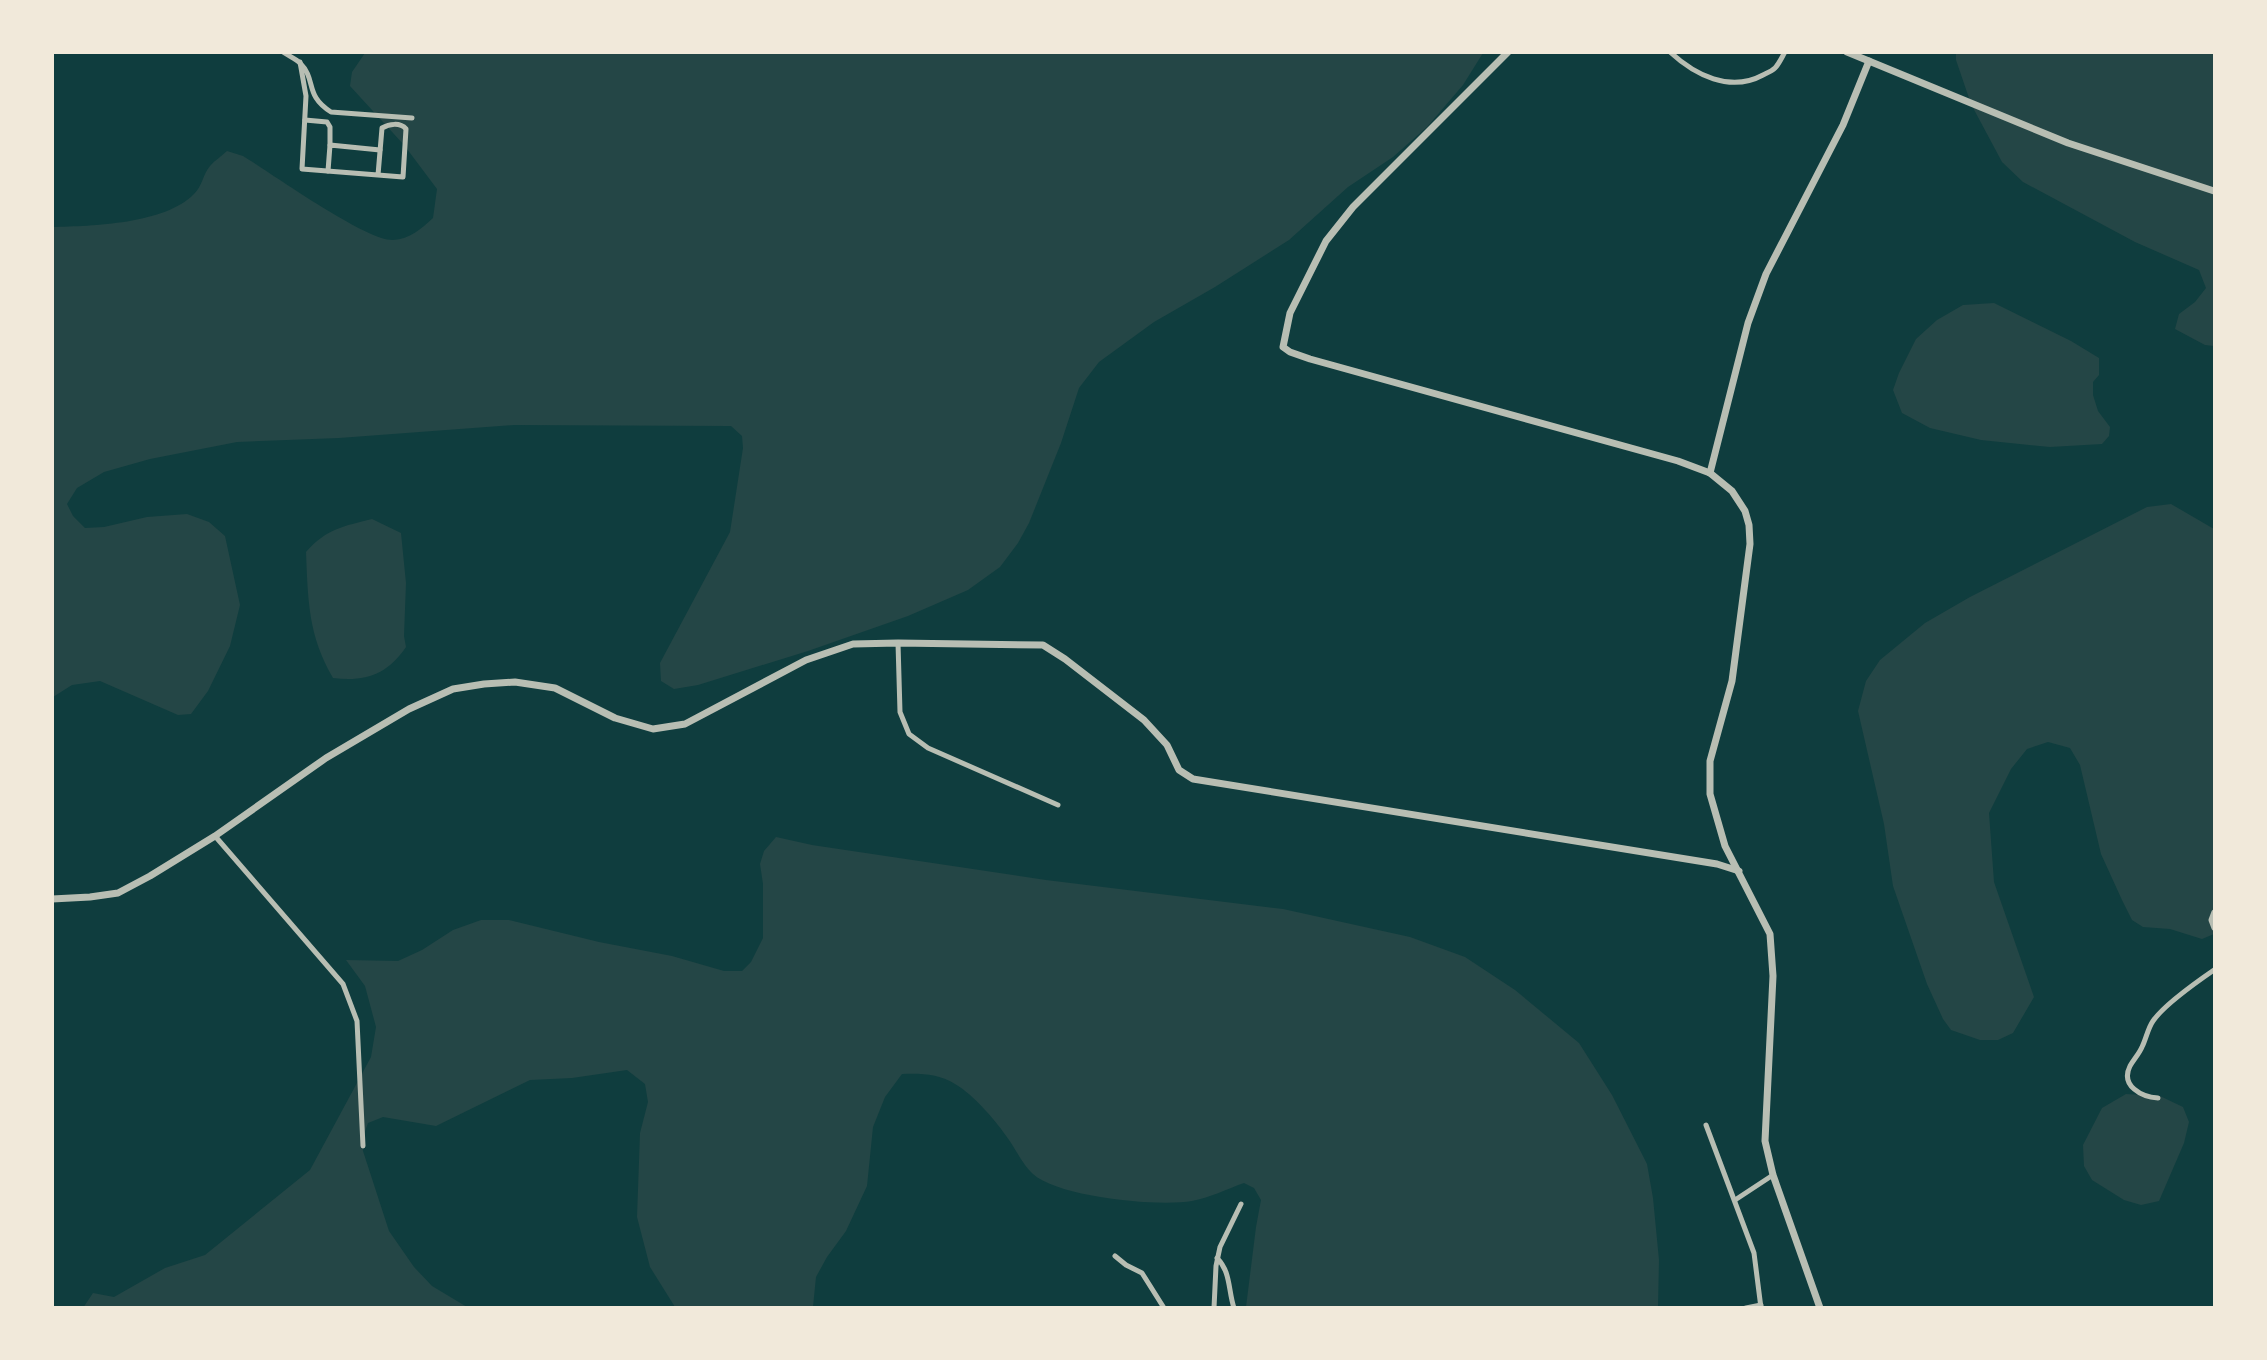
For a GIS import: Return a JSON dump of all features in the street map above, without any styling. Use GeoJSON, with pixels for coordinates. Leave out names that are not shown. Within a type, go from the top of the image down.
{"type":"FeatureCollection","features":[{"type":"Feature","properties":{"kind":"street"},"geometry":{"type":"LineString","coordinates":[[283,52],[300,62],[308,73],[314,96],[331,112],[412,118]]}},
{"type":"Feature","properties":{"kind":"street"},"geometry":{"type":"LineString","coordinates":[[1508,52],[1353,207],[1326,241],[1290,313],[1283,347],[1310,359],[1678,461],[1710,473],[1732,490],[1745,511],[1750,544],[1732,681],[1710,761],[1710,794],[1725,846],[1770,934],[1773,955],[1765,1141],[1773,1175],[1820,1308]]}},
{"type":"Feature","properties":{"kind":"street"},"geometry":{"type":"LineString","coordinates":[[1670,52],[1696,72],[1715,80],[1733,83],[1754,81],[1775,69],[1785,52]]}},
{"type":"Feature","properties":{"kind":"street"},"geometry":{"type":"LineString","coordinates":[[1847,52],[2068,143],[2214,191]]}},
{"type":"Feature","properties":{"kind":"street"},"geometry":{"type":"LineString","coordinates":[[1710,473],[1748,323],[1766,274],[1838,134],[1869,61]]}},
{"type":"Feature","properties":{"kind":"street"},"geometry":{"type":"LineString","coordinates":[[300,62],[306,96],[303,170],[403,177],[406,129],[404,126],[390,124],[382,128],[378,175]]}},
{"type":"Feature","properties":{"kind":"street"},"geometry":{"type":"LineString","coordinates":[[305,120],[327,122],[330,127],[328,171]]}},
{"type":"Feature","properties":{"kind":"street"},"geometry":{"type":"LineString","coordinates":[[330,145],[380,150]]}},
{"type":"Feature","properties":{"kind":"street"},"geometry":{"type":"LineString","coordinates":[[52,899],[118,893],[215,836],[326,758],[409,709],[453,689],[509,682],[555,688],[615,718],[653,729],[685,724],[806,660],[853,644],[898,643],[1042,645],[1065,659],[1144,720],[1167,745],[1179,770],[1193,779],[1717,864],[1739,871]]}},
{"type":"Feature","properties":{"kind":"street"},"geometry":{"type":"LineString","coordinates":[[898,643],[900,712],[909,734],[928,748],[1058,805]]}},
{"type":"Feature","properties":{"kind":"street"},"geometry":{"type":"LineString","coordinates":[[215,836],[343,984],[357,1021],[363,1146]]}},
{"type":"Feature","properties":{"kind":"street"},"geometry":{"type":"LineString","coordinates":[[2214,912],[2211,920],[2214,928]]}},
{"type":"Feature","properties":{"kind":"street"},"geometry":{"type":"LineString","coordinates":[[2158,1098],[2140,1095],[2130,1085],[2128,1078],[2130,1066],[2140,1052],[2152,1021],[2214,970]]}},
{"type":"Feature","properties":{"kind":"street"},"geometry":{"type":"LineString","coordinates":[[1706,1125],[1754,1253],[1761,1306],[1746,1308]]}},
{"type":"Feature","properties":{"kind":"street"},"geometry":{"type":"LineString","coordinates":[[1735,1200],[1773,1175]]}},
{"type":"Feature","properties":{"kind":"street"},"geometry":{"type":"LineString","coordinates":[[1214,1308],[1217,1258],[1220,1246],[1241,1204]]}},
{"type":"Feature","properties":{"kind":"street"},"geometry":{"type":"LineString","coordinates":[[1115,1256],[1142,1273],[1164,1308]]}},
{"type":"Feature","properties":{"kind":"street"},"geometry":{"type":"LineString","coordinates":[[1217,1258],[1226,1267],[1229,1292],[1234,1308]]}},
{"type":"Feature","properties":{"kind":"shaded area"},"geometry":{"type":"Polygon","coordinates":[[[365,53],[1483,53],[1463,85],[1427,127],[1393,157],[1348,187],[1289,240],[1154,322],[1099,362],[1079,388],[1061,443],[1029,523],[1018,543],[1000,567],[968,590],[908,616],[808,651],[698,685],[674,689],[661,681],[660,663],[730,532],[743,448],[742,436],[731,426],[514,425],[339,438],[237,442],[150,459],[104,472],[77,488],[67,504],[73,516],[85,528],[104,527],[147,517],[187,514],[209,522],[225,536],[240,605],[230,646],[208,691],[191,714],[178,715],[100,681],[72,685],[53,697],[53,227],[107,224],[165,212],[194,194],[210,166],[227,151],[243,156],[318,205],[362,230],[393,240],[410,236],[433,218],[437,189],[404,145],[350,86],[352,72],[365,53]]]}},
{"type":"Feature","properties":{"kind":"shaded area"},"geometry":{"type":"Polygon","coordinates":[[[1956,53],[2214,53],[2214,346],[2205,345],[2175,329],[2179,314],[2195,302],[2206,288],[2199,270],[2135,242],[2023,182],[2002,162],[1971,104],[1956,60],[1956,53]]]}},
{"type":"Feature","properties":{"kind":"shaded area"},"geometry":{"type":"Polygon","coordinates":[[[1994,303],[2071,341],[2099,358],[2099,375],[2093,382],[2093,395],[2098,411],[2110,427],[2109,436],[2102,444],[2050,447],[1981,440],[1930,428],[1902,413],[1893,390],[1916,339],[1937,320],[1963,305],[1994,303]]]}},
{"type":"Feature","properties":{"kind":"shaded area"},"geometry":{"type":"Polygon","coordinates":[[[2171,504],[2214,529],[2214,934],[2202,939],[2170,929],[2143,927],[2132,920],[2101,854],[2080,765],[2070,748],[2048,742],[2027,749],[2011,769],[1989,813],[1994,882],[2034,997],[2013,1033],[1998,1040],[1980,1040],[1951,1030],[1943,1019],[1927,984],[1893,886],[1884,824],[1858,711],[1866,681],[1880,660],[1925,623],[1970,597],[2147,507],[2171,504]]]}},
{"type":"Feature","properties":{"kind":"shaded area"},"geometry":{"type":"Polygon","coordinates":[[[372,519],[401,533],[406,583],[404,636],[406,647],[391,664],[374,674],[355,679],[333,678],[314,632],[309,602],[306,552],[328,533],[344,526],[372,519]]]}},
{"type":"Feature","properties":{"kind":"shaded area"},"geometry":{"type":"Polygon","coordinates":[[[776,837],[812,845],[1046,880],[1283,909],[1410,937],[1465,957],[1515,990],[1579,1043],[1612,1095],[1647,1164],[1659,1260],[1658,1307],[1246,1307],[1261,1200],[1254,1188],[1244,1183],[1205,1198],[1176,1203],[1109,1198],[1064,1189],[1033,1174],[992,1117],[962,1089],[936,1076],[902,1074],[885,1097],[873,1127],[867,1186],[846,1231],[816,1277],[813,1307],[675,1307],[650,1267],[637,1217],[640,1133],[648,1102],[645,1084],[627,1070],[572,1078],[530,1080],[436,1126],[383,1117],[368,1123],[362,1140],[363,1151],[389,1231],[414,1267],[432,1286],[467,1307],[83,1308],[93,1293],[114,1297],[165,1268],[205,1255],[310,1170],[371,1057],[376,1027],[365,986],[346,960],[398,961],[422,950],[453,930],[481,920],[509,920],[599,942],[672,956],[724,971],[742,971],[751,962],[763,938],[763,884],[760,864],[764,851],[776,837]]]}},
{"type":"Feature","properties":{"kind":"shaded area"},"geometry":{"type":"Polygon","coordinates":[[[2126,1094],[2160,1096],[2183,1107],[2189,1122],[2184,1143],[2159,1201],[2141,1205],[2124,1200],[2092,1180],[2084,1166],[2083,1145],[2102,1108],[2126,1094]]]}}]}
